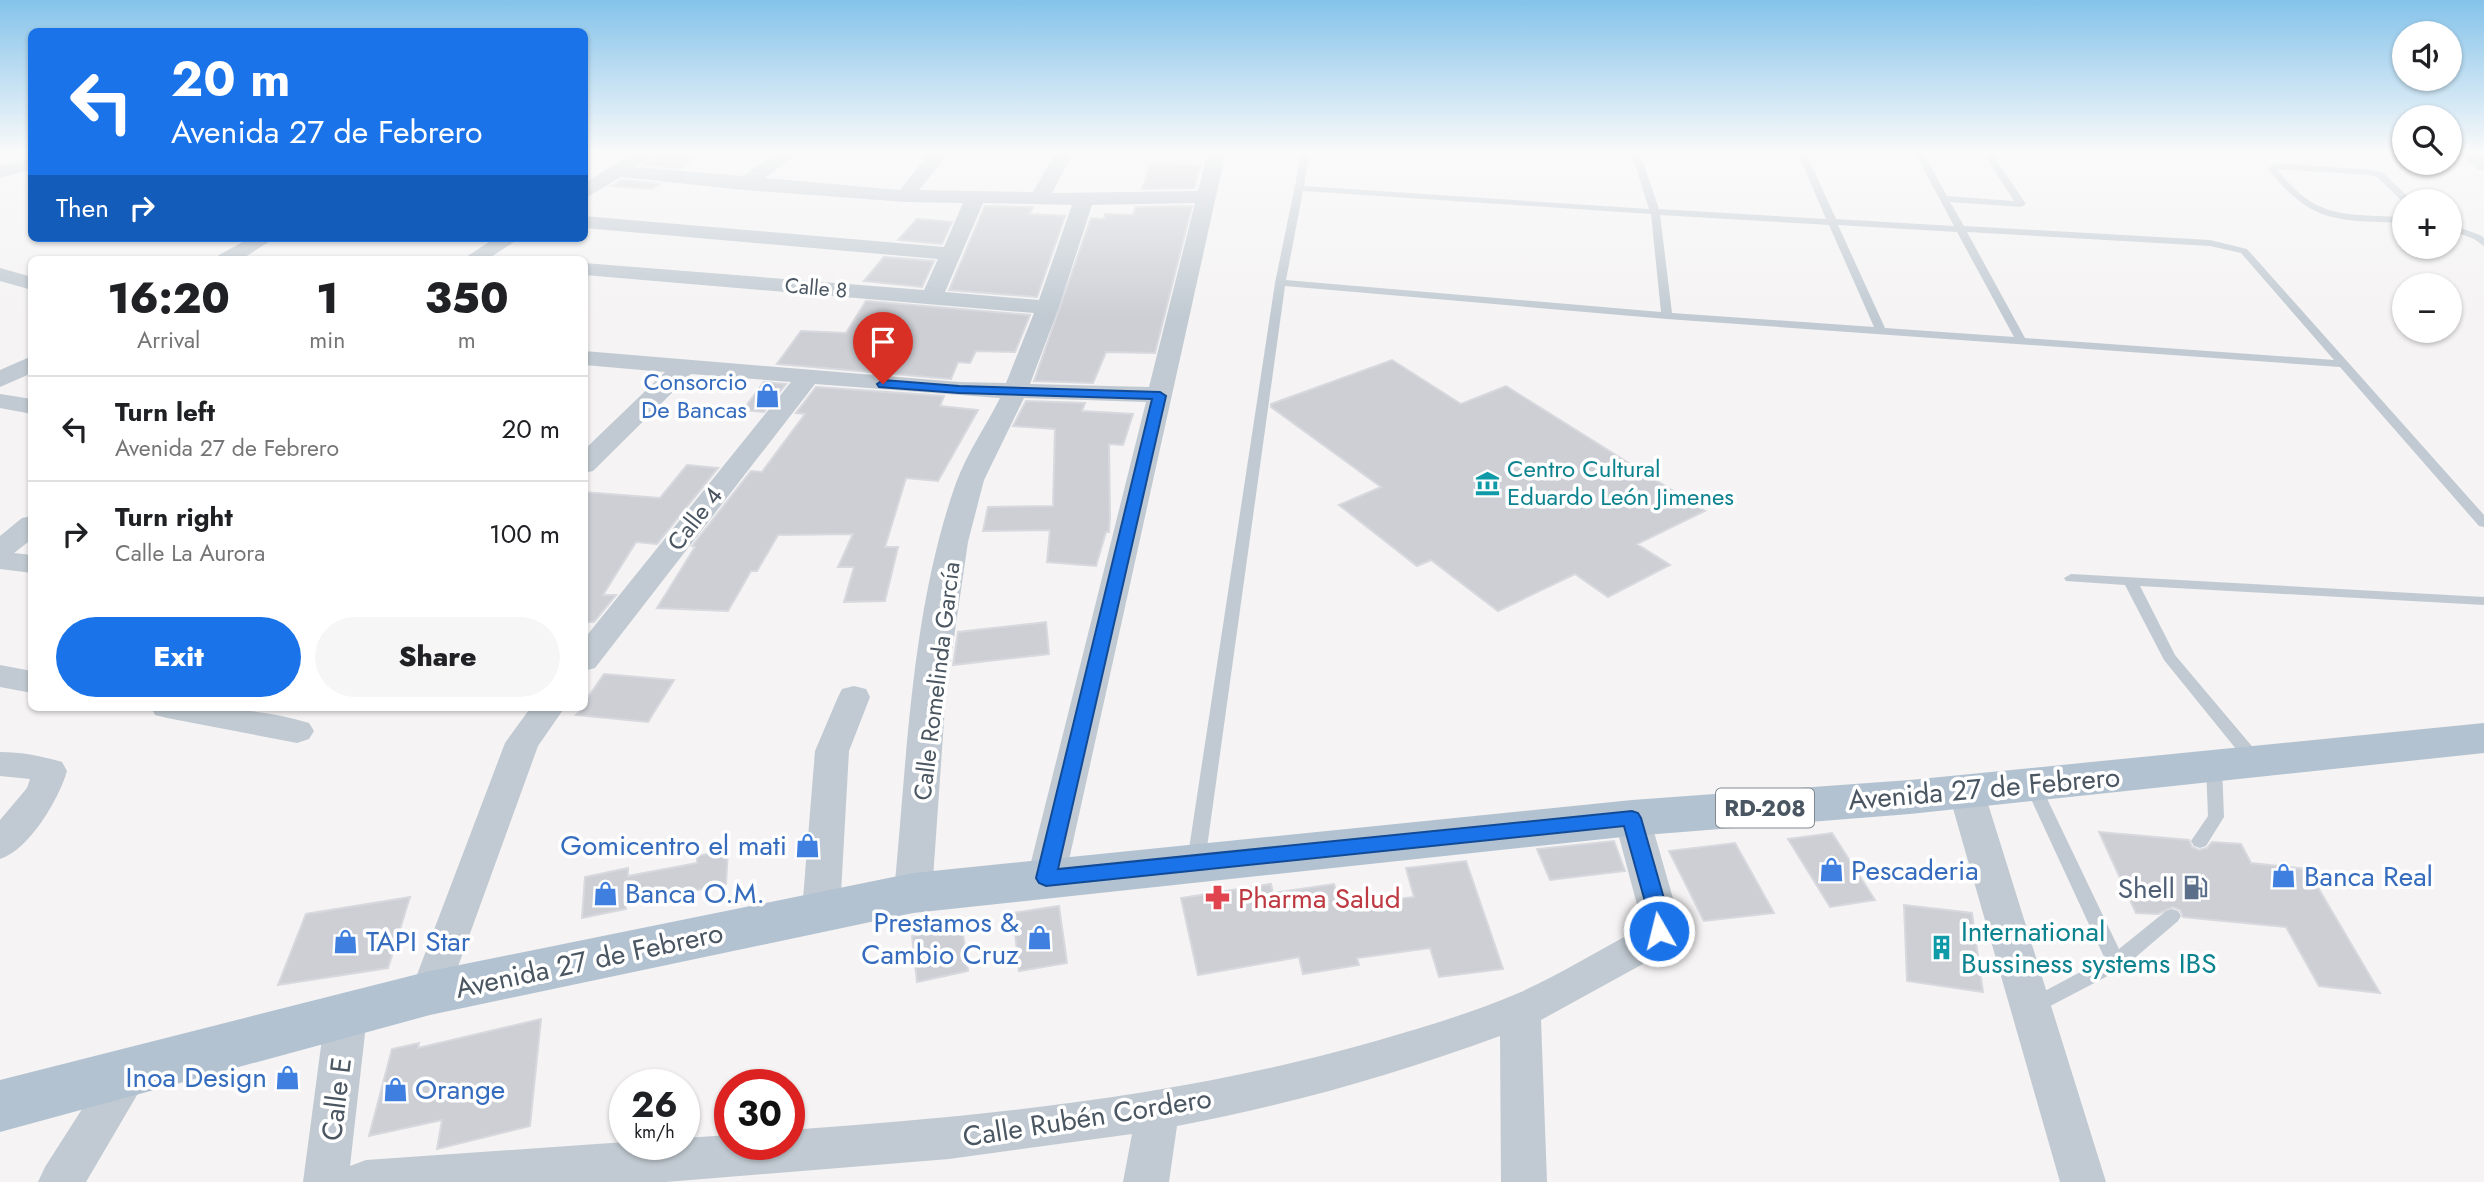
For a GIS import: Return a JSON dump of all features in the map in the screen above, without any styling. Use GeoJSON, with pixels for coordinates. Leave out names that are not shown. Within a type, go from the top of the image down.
{"type":"FeatureCollection","features":[{"type":"Feature","properties":{"kind":"main road","name":"Avenida 27 de Febrero"},"geometry":{"type":"LineString","coordinates":[[0,1106],[430,993],[913,893],[1632,818],[1966,791],[2484,738]]}},
{"type":"Feature","properties":{"kind":"street"},"geometry":{"type":"LineString","coordinates":[[932,298],[972,206]]}},
{"type":"Feature","properties":{"kind":"street","name":"Calle Romelinda García"},"geometry":{"type":"LineString","coordinates":[[913,893],[943,601],[967,489],[1015,390],[1048,307],[1082,206]]}},
{"type":"Feature","properties":{"kind":"street"},"geometry":{"type":"LineString","coordinates":[[1046,878],[1205,206]]}},
{"type":"Feature","properties":{"kind":"street"},"geometry":{"type":"LineString","coordinates":[[588,222],[951,254]]}},
{"type":"Feature","properties":{"kind":"street"},"geometry":{"type":"LineString","coordinates":[[230,256],[250,242]]}},
{"type":"Feature","properties":{"kind":"street"},"geometry":{"type":"LineString","coordinates":[[486,256],[505,242]]}},
{"type":"Feature","properties":{"kind":"street","name":"Calle 8"},"geometry":{"type":"LineString","coordinates":[[588,269],[1048,307]]}},
{"type":"Feature","properties":{"kind":"street"},"geometry":{"type":"LineString","coordinates":[[0,274],[28,283]]}},
{"type":"Feature","properties":{"kind":"street"},"geometry":{"type":"LineString","coordinates":[[588,358],[959,390],[1160,396]]}},
{"type":"Feature","properties":{"kind":"street"},"geometry":{"type":"LineString","coordinates":[[588,461],[684,367]]}},
{"type":"Feature","properties":{"kind":"street"},"geometry":{"type":"LineString","coordinates":[[28,368],[2,398],[28,406]]}},
{"type":"Feature","properties":{"kind":"street","name":"Calle 4"},"geometry":{"type":"LineString","coordinates":[[588,656],[807,378]]}},
{"type":"Feature","properties":{"kind":"street"},"geometry":{"type":"LineString","coordinates":[[0,550],[28,527]]}},
{"type":"Feature","properties":{"kind":"street"},"geometry":{"type":"LineString","coordinates":[[0,560],[28,564]]}},
{"type":"Feature","properties":{"kind":"street"},"geometry":{"type":"LineString","coordinates":[[0,676],[28,681]]}},
{"type":"Feature","properties":{"kind":"street"},"geometry":{"type":"LineString","coordinates":[[821,911],[832,751],[854,697]]}},
{"type":"Feature","properties":{"kind":"street"},"geometry":{"type":"LineString","coordinates":[[189,711],[297,731]]}},
{"type":"Feature","properties":{"kind":"street"},"geometry":{"type":"LineString","coordinates":[[430,993],[522,743],[546,711]]}},
{"type":"Feature","properties":{"kind":"street"},"geometry":{"type":"LineString","coordinates":[[0,764],[25,765],[50,771],[43,793],[0,845]]}},
{"type":"Feature","properties":{"kind":"street"},"geometry":{"type":"LineString","coordinates":[[1966,791],[2083,1182]]}},
{"type":"Feature","properties":{"kind":"street","name":"Calle Rubén Cordero"},"geometry":{"type":"LineString","coordinates":[[366,1182],[737,1169],[1158,1111],[1362,1065],[1520,1010],[1647,943],[1659,931],[1659,916],[1632,818]]}},
{"type":"Feature","properties":{"kind":"street"},"geometry":{"type":"LineString","coordinates":[[1520,1010],[1524,1182]]}},
{"type":"Feature","properties":{"kind":"street","name":"Calle E"},"geometry":{"type":"LineString","coordinates":[[326,1182],[346,1016]]}},
{"type":"Feature","properties":{"kind":"street"},"geometry":{"type":"LineString","coordinates":[[61,1182],[129,1073]]}},
{"type":"Feature","properties":{"kind":"street"},"geometry":{"type":"LineString","coordinates":[[1146,1182],[1158,1111]]}},
{"type":"Feature","properties":{"kind":"lane"},"geometry":{"type":"LineString","coordinates":[[1196,862],[1280,283],[1294,206]]}},
{"type":"Feature","properties":{"kind":"lane"},"geometry":{"type":"LineString","coordinates":[[1568,206],[2232,246],[2244,251],[2484,523]]}},
{"type":"Feature","properties":{"kind":"lane"},"geometry":{"type":"LineString","coordinates":[[1653,206],[1667,316]]}},
{"type":"Feature","properties":{"kind":"lane"},"geometry":{"type":"LineString","coordinates":[[1825,206],[1881,332]]}},
{"type":"Feature","properties":{"kind":"lane"},"geometry":{"type":"LineString","coordinates":[[1948,206],[2021,341]]}},
{"type":"Feature","properties":{"kind":"lane"},"geometry":{"type":"LineString","coordinates":[[2312,206],[2334,214],[2392,219]]}},
{"type":"Feature","properties":{"kind":"lane"},"geometry":{"type":"LineString","coordinates":[[2462,231],[2484,243]]}},
{"type":"Feature","properties":{"kind":"lane"},"geometry":{"type":"LineString","coordinates":[[1280,283],[1667,316],[2343,364]]}},
{"type":"Feature","properties":{"kind":"lane"},"geometry":{"type":"LineString","coordinates":[[2071,578],[2484,601]]}},
{"type":"Feature","properties":{"kind":"lane"},"geometry":{"type":"LineString","coordinates":[[2131,583],[2169,657],[2235,764],[2216,817],[2200,841]]}},
{"type":"Feature","properties":{"kind":"lane"},"geometry":{"type":"LineString","coordinates":[[2032,784],[2116,962]]}},
{"type":"Feature","properties":{"kind":"lane"},"geometry":{"type":"LineString","coordinates":[[2031,1008],[2116,962],[2172,916]]}},
{"type":"Feature","properties":{"kind":"building"},"geometry":{"type":"Polygon","coordinates":[[[985,206],[1033,207],[1029,214],[1065,216],[1037,297],[949,290],[985,206]]]}},
{"type":"Feature","properties":{"kind":"building"},"geometry":{"type":"Polygon","coordinates":[[[1192,206],[1155,353],[1106,352],[1093,383],[1034,381],[1091,218],[1104,219],[1105,214],[1133,215],[1136,207],[1192,206]]]}},
{"type":"Feature","properties":{"kind":"building"},"geometry":{"type":"Polygon","coordinates":[[[917,219],[952,222],[942,244],[898,240],[917,219]]]}},
{"type":"Feature","properties":{"kind":"building"},"geometry":{"type":"Polygon","coordinates":[[[884,257],[934,261],[922,287],[864,281],[884,257]]]}},
{"type":"Feature","properties":{"kind":"building"},"geometry":{"type":"Polygon","coordinates":[[[866,301],[1030,315],[1015,352],[976,351],[970,363],[958,362],[951,379],[777,364],[801,331],[846,333],[866,301]]]}},
{"type":"Feature","properties":{"kind":"building","name":"Centro Cultural Eduardo León Jimenes"},"geometry":{"type":"Polygon","coordinates":[[[1392,360],[1461,404],[1506,386],[1705,511],[1637,544],[1670,565],[1608,597],[1575,574],[1498,611],[1431,560],[1417,566],[1339,505],[1381,487],[1271,407],[1271,404],[1392,360]]]}},
{"type":"Feature","properties":{"kind":"building","name":"Consorcio De Bancas"},"geometry":{"type":"Polygon","coordinates":[[[764,382],[786,384],[764,412],[743,410],[764,382]]]}},
{"type":"Feature","properties":{"kind":"building"},"geometry":{"type":"Polygon","coordinates":[[[816,387],[944,396],[940,406],[978,410],[938,481],[906,478],[885,547],[898,547],[885,601],[844,602],[854,567],[838,567],[853,534],[778,535],[757,571],[751,571],[728,611],[657,608],[695,547],[692,546],[751,471],[762,472],[805,414],[796,413],[816,387]]]}},
{"type":"Feature","properties":{"kind":"building"},"geometry":{"type":"Polygon","coordinates":[[[1026,401],[1085,403],[1082,411],[1133,414],[1123,445],[1109,444],[1109,532],[1106,532],[1096,566],[1047,562],[1050,530],[983,531],[988,507],[1053,506],[1055,429],[1013,426],[1026,401]]]}},
{"type":"Feature","properties":{"kind":"building"},"geometry":{"type":"Polygon","coordinates":[[[687,465],[718,468],[657,544],[636,542],[603,595],[616,595],[594,622],[588,622],[588,492],[660,498],[687,465]]]}},
{"type":"Feature","properties":{"kind":"building"},"geometry":{"type":"Polygon","coordinates":[[[1046,622],[1049,654],[953,665],[958,632],[1046,622]]]}},
{"type":"Feature","properties":{"kind":"building"},"geometry":{"type":"Polygon","coordinates":[[[604,674],[674,680],[648,722],[576,715],[580,711],[588,711],[588,697],[604,674]]]}},
{"type":"Feature","properties":{"kind":"building","name":"Shell"},"geometry":{"type":"Polygon","coordinates":[[[2099,832],[2189,840],[2192,847],[2199,850],[2207,848],[2212,842],[2241,844],[2251,863],[2307,869],[2380,993],[2319,986],[2286,927],[2183,917],[2180,910],[2173,907],[2158,914],[2136,913],[2099,832]]]}},
{"type":"Feature","properties":{"kind":"building","name":"Pescaderia"},"geometry":{"type":"Polygon","coordinates":[[[1832,833],[1875,900],[1830,907],[1788,839],[1832,833]]]}},
{"type":"Feature","properties":{"kind":"building"},"geometry":{"type":"Polygon","coordinates":[[[1614,841],[1625,871],[1550,880],[1537,849],[1614,841]]]}},
{"type":"Feature","properties":{"kind":"building"},"geometry":{"type":"Polygon","coordinates":[[[1735,843],[1774,913],[1704,921],[1669,851],[1735,843]]]}},
{"type":"Feature","properties":{"kind":"building"},"geometry":{"type":"Polygon","coordinates":[[[728,850],[726,884],[626,905],[626,909],[582,918],[585,877],[628,868],[628,876],[697,863],[697,856],[728,850]]]}},
{"type":"Feature","properties":{"kind":"building"},"geometry":{"type":"Polygon","coordinates":[[[1466,861],[1503,969],[1439,977],[1430,948],[1357,958],[1359,965],[1303,974],[1299,957],[1198,975],[1181,898],[1271,884],[1273,893],[1334,884],[1341,906],[1414,897],[1406,868],[1466,861]]]}},
{"type":"Feature","properties":{"kind":"building","name":"TAPI Star"},"geometry":{"type":"Polygon","coordinates":[[[410,897],[388,968],[278,985],[306,914],[410,897]]]}},
{"type":"Feature","properties":{"kind":"building","name":"International Bussiness systems IBS"},"geometry":{"type":"Polygon","coordinates":[[[1904,905],[1972,913],[1983,992],[1907,981],[1904,905]]]}},
{"type":"Feature","properties":{"kind":"building","name":"Prestamos & Cambio Cruz"},"geometry":{"type":"Polygon","coordinates":[[[1059,906],[1067,963],[1019,971],[1013,913],[1059,906]]]}},
{"type":"Feature","properties":{"kind":"building"},"geometry":{"type":"Polygon","coordinates":[[[962,926],[968,971],[917,982],[912,936],[962,926]]]}},
{"type":"Feature","properties":{"kind":"building"},"geometry":{"type":"Polygon","coordinates":[[[541,1019],[530,1126],[437,1149],[442,1120],[369,1136],[392,1049],[419,1043],[418,1048],[541,1019]]]}},
{"type":"Feature","properties":{"kind":"place","name":"Consorcio De Bancas"},"geometry":{"type":"Point","coordinates":[767,396]}},
{"type":"Feature","properties":{"kind":"place","name":"Centro Cultural Eduardo León Jimenes"},"geometry":{"type":"Point","coordinates":[1487,483]}},
{"type":"Feature","properties":{"kind":"place","name":"Gomicentro el mati"},"geometry":{"type":"Point","coordinates":[807,845]}},
{"type":"Feature","properties":{"kind":"place","name":"Pescaderia"},"geometry":{"type":"Point","coordinates":[1831,870]}},
{"type":"Feature","properties":{"kind":"place","name":"Banca Real"},"geometry":{"type":"Point","coordinates":[2284,876]}},
{"type":"Feature","properties":{"kind":"place","name":"Shell"},"geometry":{"type":"Point","coordinates":[2195,888]}},
{"type":"Feature","properties":{"kind":"place","name":"Banca O.M."},"geometry":{"type":"Point","coordinates":[605,893]}},
{"type":"Feature","properties":{"kind":"place","name":"Pharma Salud"},"geometry":{"type":"Point","coordinates":[1218,898]}},
{"type":"Feature","properties":{"kind":"place","name":"Prestamos & Cambio Cruz"},"geometry":{"type":"Point","coordinates":[1039,938]}},
{"type":"Feature","properties":{"kind":"place","name":"TAPI Star"},"geometry":{"type":"Point","coordinates":[346,941]}},
{"type":"Feature","properties":{"kind":"place","name":"International Bussiness systems IBS"},"geometry":{"type":"Point","coordinates":[1941,947]}},
{"type":"Feature","properties":{"kind":"place","name":"Inoa Design"},"geometry":{"type":"Point","coordinates":[287,1077]}},
{"type":"Feature","properties":{"kind":"place","name":"Orange"},"geometry":{"type":"Point","coordinates":[395,1089]}},
{"type":"Feature","properties":{"kind":"route"},"geometry":{"type":"LineString","coordinates":[[883,384],[959,390],[1160,396],[1046,878],[1632,818],[1659,916],[1659,931]]}}]}
